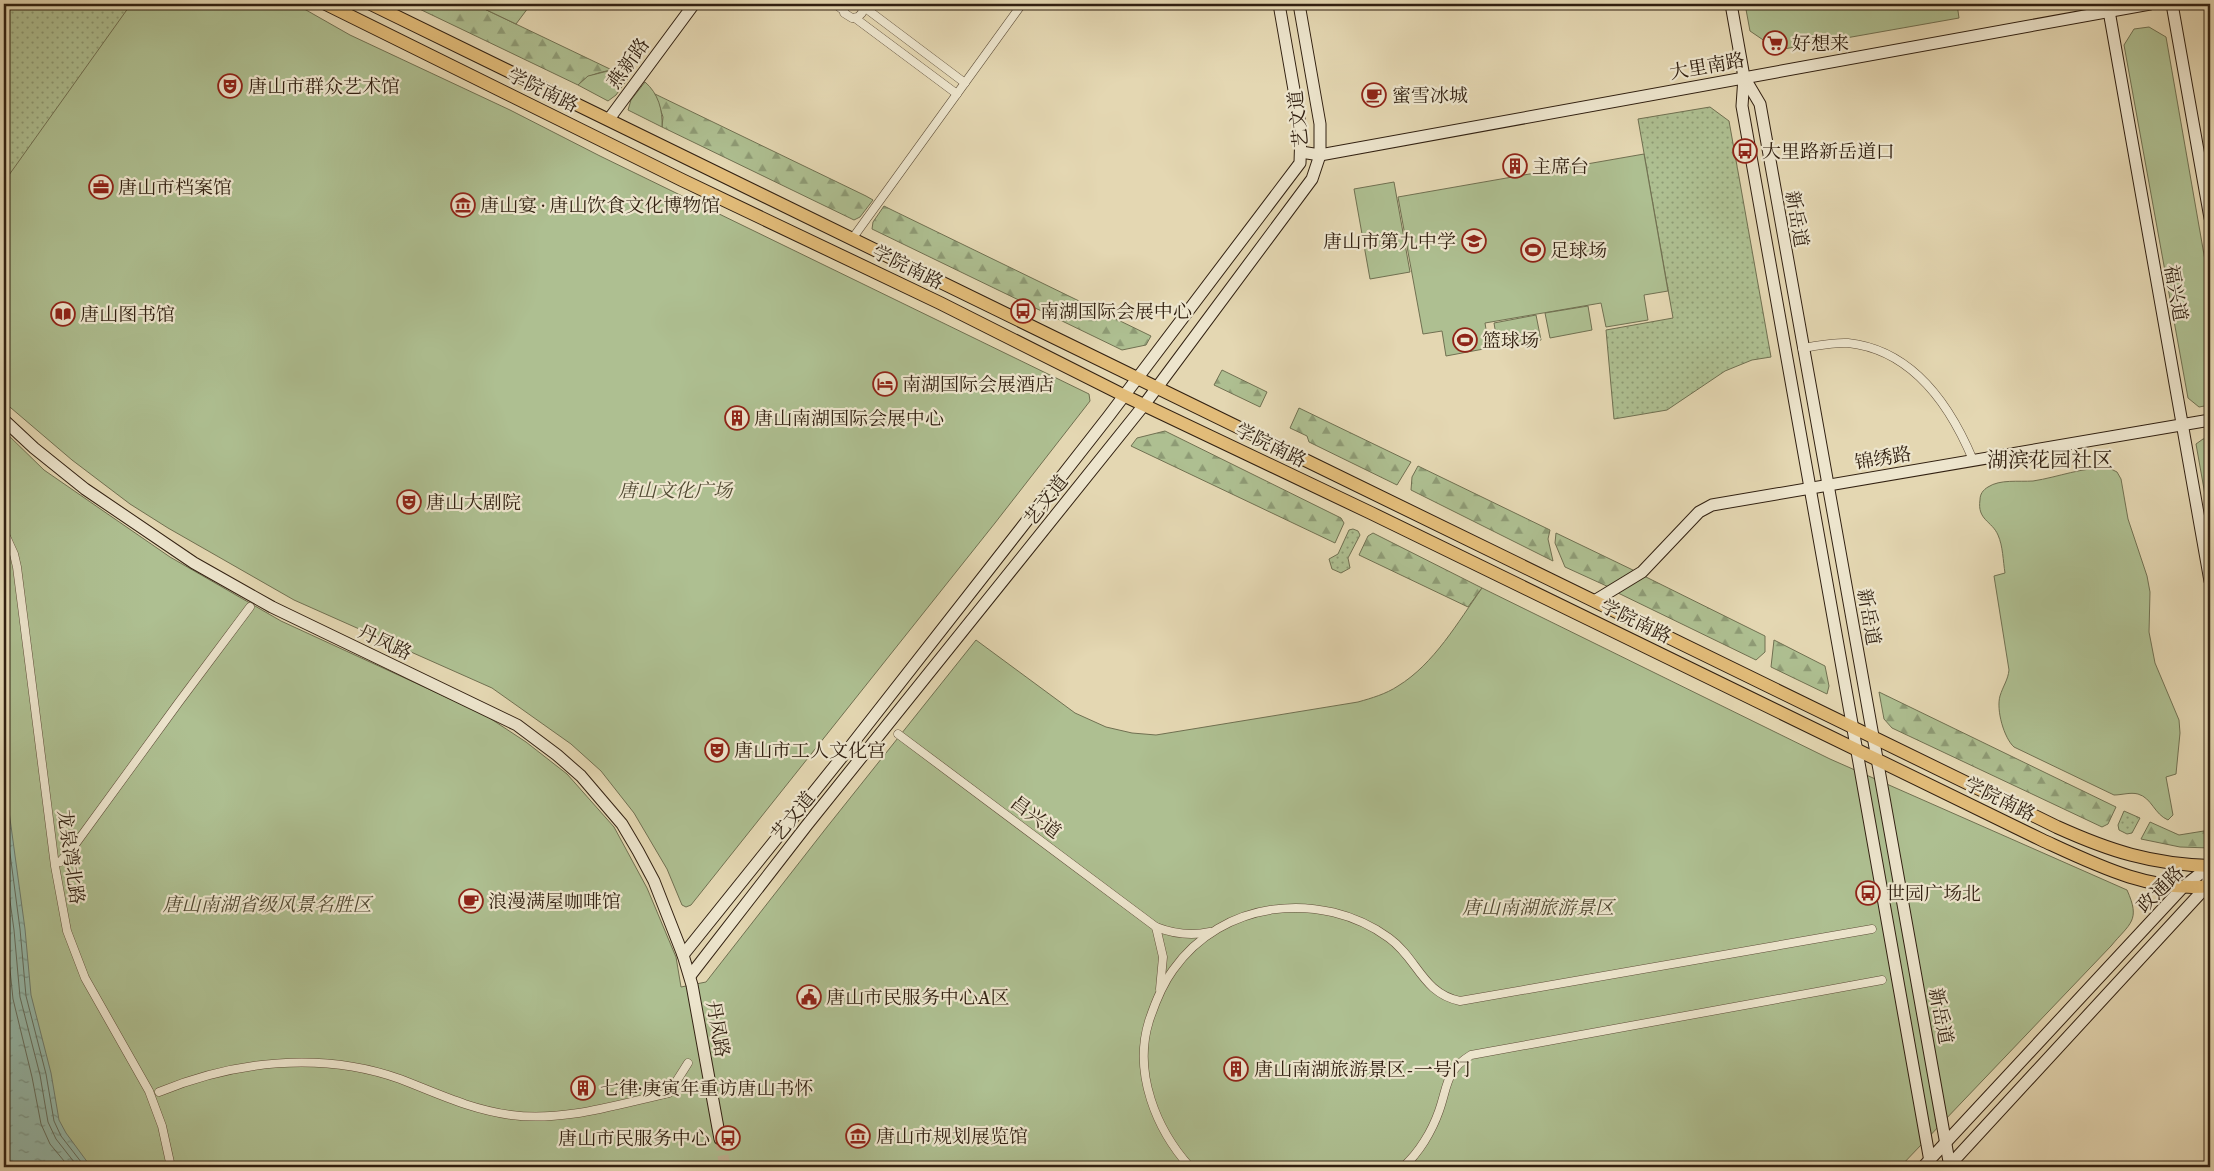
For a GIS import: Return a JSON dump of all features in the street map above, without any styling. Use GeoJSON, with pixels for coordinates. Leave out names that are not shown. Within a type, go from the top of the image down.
{"type":"FeatureCollection","features":[{"type":"Feature","properties":{"kind":"main road","name":"学院南路"},"geometry":{"type":"LineString","coordinates":[[326,4],[682,180],[940,303],[1125,396],[2042,840],[2111,870],[2145,881],[2184,887],[2209,886]]}},
{"type":"Feature","properties":{"kind":"main road","name":"学院南路"},"geometry":{"type":"LineString","coordinates":[[371,4],[1137,379],[1596,600],[2056,827],[2125,855],[2171,864],[2210,866]]}},
{"type":"Feature","properties":{"kind":"main road","name":"燕新路"},"geometry":{"type":"LineString","coordinates":[[609,119],[694,4]]}},
{"type":"Feature","properties":{"kind":"main road","name":"艺文道"},"geometry":{"type":"LineString","coordinates":[[683,955],[872,720],[1125,396],[1300,163],[1301,130],[1279,4]]}},
{"type":"Feature","properties":{"kind":"main road","name":"艺文道"},"geometry":{"type":"LineString","coordinates":[[690,976],[802,832],[1144,405],[1312,179],[1320,155],[1320,124],[1299,4]]}},
{"type":"Feature","properties":{"kind":"main road","name":"新岳道"},"geometry":{"type":"LineString","coordinates":[[1731,4],[1744,76],[1742,106],[1931,1163]]}},
{"type":"Feature","properties":{"kind":"main road","name":"大里南路"},"geometry":{"type":"LineString","coordinates":[[1301,152],[1320,155],[2145,4]]}},
{"type":"Feature","properties":{"kind":"main road"},"geometry":{"type":"LineString","coordinates":[[2172,4],[2210,218]]}},
{"type":"Feature","properties":{"kind":"main road","name":"福兴道"},"geometry":{"type":"LineString","coordinates":[[2109,11],[2210,581]]}},
{"type":"Feature","properties":{"kind":"main road","name":"新岳道"},"geometry":{"type":"LineString","coordinates":[[1744,76],[1760,106],[1876,761],[1947,1139],[1950,1167]]}},
{"type":"Feature","properties":{"kind":"main road","name":"丹凤路"},"geometry":{"type":"LineString","coordinates":[[4,420],[34,448],[85,488],[194,563],[272,607],[517,725],[581,776],[622,824],[654,881],[683,955],[690,976],[716,1139],[685,980],[683,955]]}},
{"type":"Feature","properties":{"kind":"main road","name":"锦绣路"},"geometry":{"type":"LineString","coordinates":[[1596,600],[1642,572],[1698,512],[1712,505],[2210,420]]}},
{"type":"Feature","properties":{"kind":"main road"},"geometry":{"type":"LineString","coordinates":[[872,720],[885,729]]}},
{"type":"Feature","properties":{"kind":"main road","name":"政通路"},"geometry":{"type":"LineString","coordinates":[[1950,1167],[2209,886],[2210,866]]}},
{"type":"Feature","properties":{"kind":"main road","name":"政通路"},"geometry":{"type":"LineString","coordinates":[[1922,1167],[1931,1163],[1947,1139],[2184,887],[2210,866]]}},
{"type":"Feature","properties":{"kind":"street"},"geometry":{"type":"LineString","coordinates":[[835,4],[844,7],[846,16],[855,18],[957,94]]}},
{"type":"Feature","properties":{"kind":"street"},"geometry":{"type":"LineString","coordinates":[[852,239],[1022,4]]}},
{"type":"Feature","properties":{"kind":"street"},"geometry":{"type":"LineString","coordinates":[[855,18],[862,13],[863,5]]}},
{"type":"Feature","properties":{"kind":"street"},"geometry":{"type":"LineString","coordinates":[[863,5],[964,84]]}},
{"type":"Feature","properties":{"kind":"street"},"geometry":{"type":"LineString","coordinates":[[1802,348],[1847,343],[1891,355],[1922,378],[1942,402],[1964,437],[1973,460]]}},
{"type":"Feature","properties":{"kind":"street","name":"龙泉湾北路"},"geometry":{"type":"LineString","coordinates":[[4,532],[12,549],[17,567],[54,866],[67,931],[85,978],[149,1091],[162,1126],[171,1167]]}},
{"type":"Feature","properties":{"kind":"street"},"geometry":{"type":"LineString","coordinates":[[60,862],[74,846],[250,607]]}},
{"type":"Feature","properties":{"kind":"street","name":"昌兴道"},"geometry":{"type":"LineString","coordinates":[[898,734],[1156,927]]}},
{"type":"Feature","properties":{"kind":"street"},"geometry":{"type":"LineString","coordinates":[[1190,1167],[1173,1148],[1157,1120],[1147,1089],[1144,1056],[1148,1024],[1159,993],[1174,969],[1192,948],[1213,931],[1241,917],[1271,908],[1303,907],[1334,911],[1363,922],[1390,939],[1412,961],[1430,987],[1441,996],[1460,1001],[1872,929]]}},
{"type":"Feature","properties":{"kind":"street"},"geometry":{"type":"LineString","coordinates":[[1156,927],[1167,931],[1195,935],[1213,931]]}},
{"type":"Feature","properties":{"kind":"street"},"geometry":{"type":"LineString","coordinates":[[1156,927],[1163,957],[1159,993]]}},
{"type":"Feature","properties":{"kind":"street"},"geometry":{"type":"LineString","coordinates":[[1403,1167],[1426,1139],[1439,1111],[1447,1080],[1462,1060],[1471,1054],[1882,980]]}},
{"type":"Feature","properties":{"kind":"street"},"geometry":{"type":"LineString","coordinates":[[158,1092],[188,1080],[248,1066],[288,1063],[333,1065],[398,1079],[450,1101],[485,1110],[534,1117],[554,1116],[669,1093],[688,1063]]}},
{"type":"Feature","properties":{"kind":"green space"},"geometry":{"type":"Polygon","coordinates":[[[4,4],[131,4],[4,207],[4,4]]]}},
{"type":"Feature","properties":{"kind":"green space","name":"唐山文化广场"},"geometry":{"type":"Polygon","coordinates":[[[131,4],[291,4],[299,6],[350,35],[510,110],[600,156],[1089,394],[1090,401],[995,523],[691,905],[686,907],[682,905],[667,869],[634,813],[601,771],[571,744],[492,688],[294,600],[168,528],[130,504],[72,460],[4,402],[4,182],[131,4]]]}},
{"type":"Feature","properties":{"kind":"green space"},"geometry":{"type":"Polygon","coordinates":[[[409,4],[474,4],[612,70],[593,75],[578,85],[409,4]]]}},
{"type":"Feature","properties":{"kind":"green space"},"geometry":{"type":"Polygon","coordinates":[[[474,4],[531,4],[516,24],[474,4]]]}},
{"type":"Feature","properties":{"kind":"green space"},"geometry":{"type":"Polygon","coordinates":[[[1745,4],[1957,4],[1959,18],[1778,50],[1750,31],[1745,4]]]}},
{"type":"Feature","properties":{"kind":"green space"},"geometry":{"type":"Polygon","coordinates":[[[2149,27],[2166,37],[2210,289],[2210,405],[2199,407],[2188,398],[2124,45],[2134,29],[2149,27]]]}},
{"type":"Feature","properties":{"kind":"green space"},"geometry":{"type":"Polygon","coordinates":[[[612,70],[619,71],[629,77],[616,95],[608,101],[578,85],[588,76],[612,70]]]}},
{"type":"Feature","properties":{"kind":"green space"},"geometry":{"type":"Polygon","coordinates":[[[645,82],[650,86],[659,102],[662,114],[662,127],[628,110],[631,100],[645,82]]]}},
{"type":"Feature","properties":{"kind":"green space"},"geometry":{"type":"Polygon","coordinates":[[[655,94],[873,200],[860,217],[854,220],[662,127],[663,117],[655,94]]]}},
{"type":"Feature","properties":{"kind":"green space"},"geometry":{"type":"Polygon","coordinates":[[[1710,107],[1729,121],[1771,357],[1752,360],[1725,371],[1667,410],[1614,419],[1606,330],[1673,318],[1638,119],[1710,107]]]}},
{"type":"Feature","properties":{"kind":"green space"},"geometry":{"type":"Polygon","coordinates":[[[1644,154],[1668,291],[1644,295],[1648,320],[1606,327],[1601,303],[1485,323],[1489,348],[1446,356],[1442,331],[1423,334],[1398,197],[1644,154]]]}},
{"type":"Feature","properties":{"kind":"green space"},"geometry":{"type":"Polygon","coordinates":[[[1394,182],[1410,272],[1370,279],[1354,189],[1394,182]]]}},
{"type":"Feature","properties":{"kind":"green space"},"geometry":{"type":"Polygon","coordinates":[[[884,206],[1151,336],[1146,345],[1122,350],[872,229],[873,222],[884,206]]]}},
{"type":"Feature","properties":{"kind":"green space","name":"篮球场"},"geometry":{"type":"Polygon","coordinates":[[[1588,306],[1592,330],[1550,338],[1545,313],[1588,306]]]}},
{"type":"Feature","properties":{"kind":"green space","name":"篮球场"},"geometry":{"type":"Polygon","coordinates":[[[1536,315],[1541,340],[1498,347],[1494,323],[1536,315]]]}},
{"type":"Feature","properties":{"kind":"green space"},"geometry":{"type":"Polygon","coordinates":[[[1222,370],[1267,392],[1260,407],[1214,385],[1222,370]]]}},
{"type":"Feature","properties":{"kind":"green space"},"geometry":{"type":"Polygon","coordinates":[[[1299,408],[1411,462],[1397,485],[1309,442],[1307,436],[1290,428],[1299,408]]]}},
{"type":"Feature","properties":{"kind":"green space","name":"唐山南湖旅游景区"},"geometry":{"type":"Polygon","coordinates":[[[4,431],[44,470],[170,557],[281,621],[485,715],[526,742],[567,774],[614,827],[647,888],[676,957],[681,987],[706,982],[976,640],[1075,713],[1106,727],[1132,733],[1156,735],[1358,702],[1384,694],[1411,677],[1423,666],[1445,642],[1482,588],[1830,759],[2127,890],[2131,900],[2133,915],[2128,926],[2111,946],[1900,1167],[4,1167],[4,431]]]}},
{"type":"Feature","properties":{"kind":"green space"},"geometry":{"type":"Polygon","coordinates":[[[1165,431],[1341,518],[1344,523],[1335,543],[1131,446],[1137,438],[1165,431]]]}},
{"type":"Feature","properties":{"kind":"green space"},"geometry":{"type":"Polygon","coordinates":[[[2210,438],[2210,523],[2196,444],[2203,439],[2210,438]]]}},
{"type":"Feature","properties":{"kind":"green space"},"geometry":{"type":"Polygon","coordinates":[[[1418,466],[1550,530],[1548,539],[1553,561],[1411,490],[1412,477],[1418,466]]]}},
{"type":"Feature","properties":{"kind":"green space"},"geometry":{"type":"Polygon","coordinates":[[[2109,468],[2117,472],[2121,479],[2128,519],[2147,576],[2150,592],[2149,632],[2155,663],[2179,720],[2180,733],[2176,774],[2166,777],[2173,815],[2168,820],[2159,814],[2143,796],[2132,793],[2114,795],[2014,747],[2004,731],[2000,716],[2000,696],[2009,670],[1994,576],[2005,573],[2000,539],[1981,512],[1981,494],[1993,484],[2010,481],[2033,481],[2080,471],[2109,468]]]}},
{"type":"Feature","properties":{"kind":"green space"},"geometry":{"type":"Polygon","coordinates":[[[1349,530],[1358,531],[1360,535],[1348,558],[1350,568],[1341,573],[1332,569],[1329,559],[1338,554],[1349,530]]]}},
{"type":"Feature","properties":{"kind":"green space"},"geometry":{"type":"Polygon","coordinates":[[[1373,533],[1482,588],[1468,607],[1359,555],[1368,536],[1373,533]]]}},
{"type":"Feature","properties":{"kind":"green space"},"geometry":{"type":"Polygon","coordinates":[[[1556,533],[1637,572],[1611,588],[1565,567],[1555,543],[1556,533]]]}},
{"type":"Feature","properties":{"kind":"green space"},"geometry":{"type":"Polygon","coordinates":[[[1644,576],[1765,636],[1765,652],[1756,660],[1616,592],[1644,576]]]}},
{"type":"Feature","properties":{"kind":"green space"},"geometry":{"type":"Polygon","coordinates":[[[1774,640],[1825,666],[1829,686],[1827,694],[1771,667],[1774,640]]]}},
{"type":"Feature","properties":{"kind":"green space"},"geometry":{"type":"Polygon","coordinates":[[[1879,692],[2116,807],[2108,824],[2102,827],[1892,728],[1884,719],[1879,692]]]}},
{"type":"Feature","properties":{"kind":"green space"},"geometry":{"type":"Polygon","coordinates":[[[2124,811],[2140,818],[2132,833],[2127,834],[2119,830],[2118,825],[2124,811]]]}},
{"type":"Feature","properties":{"kind":"green space"},"geometry":{"type":"Polygon","coordinates":[[[2150,822],[2179,835],[2210,830],[2210,848],[2180,847],[2141,839],[2150,822]]]}},
{"type":"Feature","properties":{"kind":"water"},"geometry":{"type":"Polygon","coordinates":[[[4,747],[8,764],[8,804],[25,929],[31,995],[51,1073],[59,1120],[66,1133],[91,1167],[4,1167],[4,747]]]}},
{"type":"Feature","properties":{"kind":"tunnel"},"geometry":{"type":"LineString","coordinates":[[720,1139],[725,1167]]}},
{"type":"Feature","properties":{"kind":"place","name":"好想来"},"geometry":{"type":"Point","coordinates":[1775,43]}},
{"type":"Feature","properties":{"kind":"place","name":"唐山市群众艺术馆"},"geometry":{"type":"Point","coordinates":[230,86]}},
{"type":"Feature","properties":{"kind":"place","name":"蜜雪冰城"},"geometry":{"type":"Point","coordinates":[1374,95]}},
{"type":"Feature","properties":{"kind":"place","name":"大里路新岳道口"},"geometry":{"type":"Point","coordinates":[1745,151]}},
{"type":"Feature","properties":{"kind":"place","name":"主席台"},"geometry":{"type":"Point","coordinates":[1515,166]}},
{"type":"Feature","properties":{"kind":"place","name":"唐山市档案馆"},"geometry":{"type":"Point","coordinates":[101,187]}},
{"type":"Feature","properties":{"kind":"place","name":"唐山宴 · 唐山饮食文化博物馆"},"geometry":{"type":"Point","coordinates":[463,205]}},
{"type":"Feature","properties":{"kind":"place","name":"唐山市第九中学"},"geometry":{"type":"Point","coordinates":[1474,241]}},
{"type":"Feature","properties":{"kind":"place","name":"足球场"},"geometry":{"type":"Point","coordinates":[1533,250]}},
{"type":"Feature","properties":{"kind":"place","name":"南湖国际会展中心"},"geometry":{"type":"Point","coordinates":[1023,311]}},
{"type":"Feature","properties":{"kind":"place","name":"唐山图书馆"},"geometry":{"type":"Point","coordinates":[63,314]}},
{"type":"Feature","properties":{"kind":"place","name":"篮球场"},"geometry":{"type":"Point","coordinates":[1465,340]}},
{"type":"Feature","properties":{"kind":"place","name":"南湖国际会展酒店"},"geometry":{"type":"Point","coordinates":[885,384]}},
{"type":"Feature","properties":{"kind":"place","name":"唐山南湖国际会展中心"},"geometry":{"type":"Point","coordinates":[737,418]}},
{"type":"Feature","properties":{"kind":"place","name":"唐山大剧院"},"geometry":{"type":"Point","coordinates":[409,502]}},
{"type":"Feature","properties":{"kind":"place","name":"唐山市工人文化宫"},"geometry":{"type":"Point","coordinates":[717,750]}},
{"type":"Feature","properties":{"kind":"place","name":"世园广场北"},"geometry":{"type":"Point","coordinates":[1868,893]}},
{"type":"Feature","properties":{"kind":"place","name":"浪漫满屋咖啡馆"},"geometry":{"type":"Point","coordinates":[471,901]}},
{"type":"Feature","properties":{"kind":"place","name":"唐山市民服务中心A区"},"geometry":{"type":"Point","coordinates":[809,997]}},
{"type":"Feature","properties":{"kind":"place","name":"唐山南湖旅游景区-一号门"},"geometry":{"type":"Point","coordinates":[1236,1069]}},
{"type":"Feature","properties":{"kind":"place","name":"七律·庚寅年重访唐山书怀"},"geometry":{"type":"Point","coordinates":[583,1088]}},
{"type":"Feature","properties":{"kind":"place","name":"唐山市规划展览馆"},"geometry":{"type":"Point","coordinates":[858,1136]}},
{"type":"Feature","properties":{"kind":"place","name":"唐山市民服务中心"},"geometry":{"type":"Point","coordinates":[728,1138]}},
{"type":"Feature","properties":{"kind":"district","name":"湖滨花园社区"},"geometry":{"type":"Point","coordinates":[2050,460]}},
{"type":"Feature","properties":{"kind":"park label","name":"唐山南湖省级风景名胜区"},"geometry":{"type":"Point","coordinates":[267,904]}}]}
